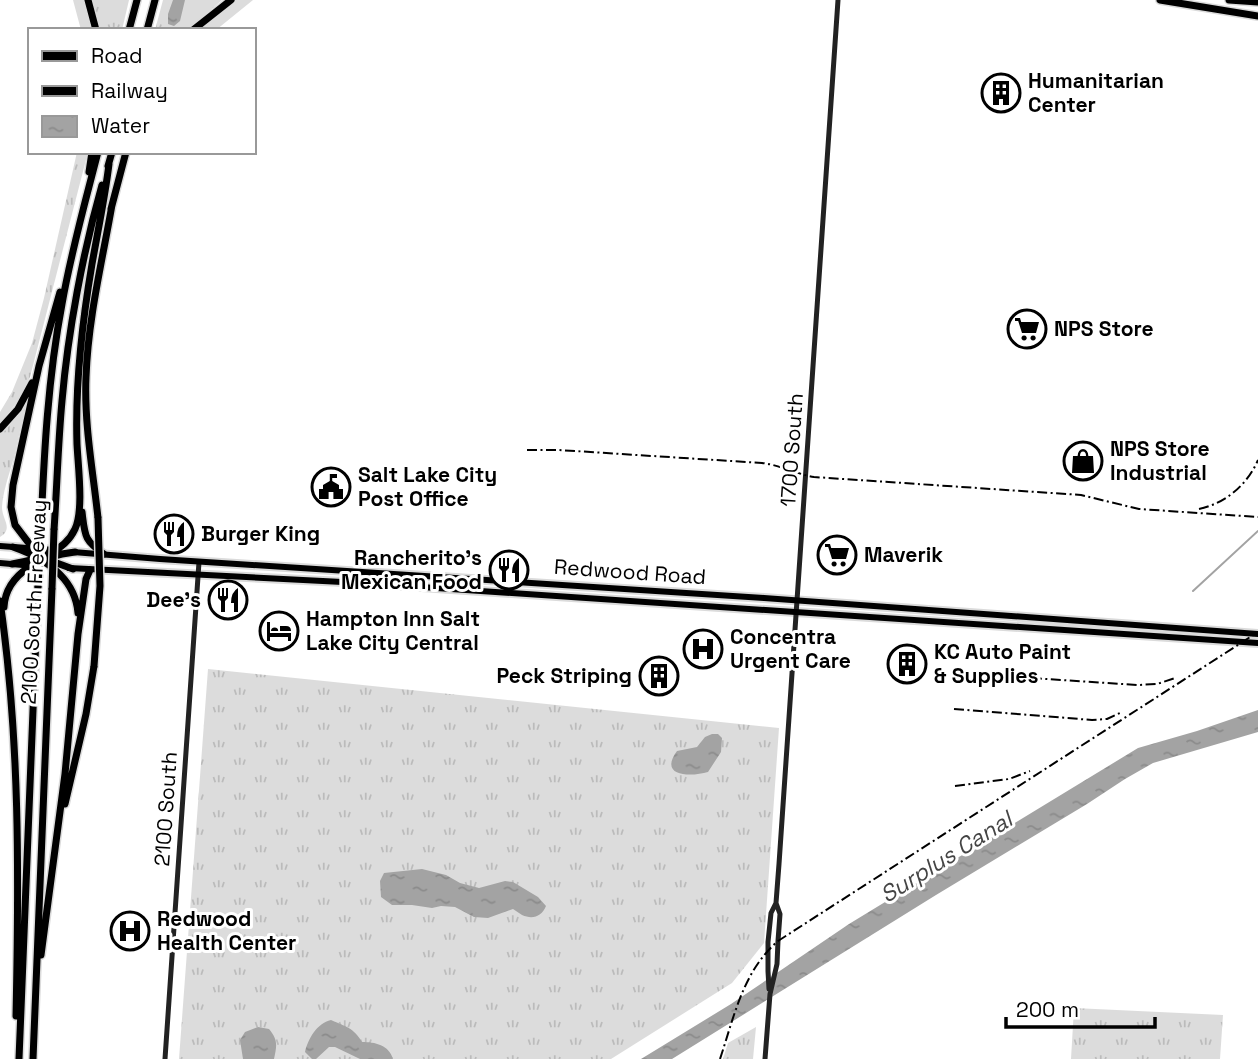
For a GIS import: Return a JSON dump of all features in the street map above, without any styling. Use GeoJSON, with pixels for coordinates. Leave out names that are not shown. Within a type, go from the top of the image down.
{"type":"FeatureCollection","features":[{"type":"Feature","properties":{"kind":"highway"},"geometry":{"type":"LineString","coordinates":[[88,0],[95,28]]}},
{"type":"Feature","properties":{"kind":"highway"},"geometry":{"type":"LineString","coordinates":[[130,28],[137,0]]}},
{"type":"Feature","properties":{"kind":"highway"},"geometry":{"type":"LineString","coordinates":[[148,28],[155,0]]}},
{"type":"Feature","properties":{"kind":"highway"},"geometry":{"type":"LineString","coordinates":[[196,28],[231,0]]}},
{"type":"Feature","properties":{"kind":"highway"},"geometry":{"type":"LineString","coordinates":[[1160,0],[1258,16]]}},
{"type":"Feature","properties":{"kind":"highway"},"geometry":{"type":"LineString","coordinates":[[1229,0],[1258,2]]}},
{"type":"Feature","properties":{"kind":"highway"},"geometry":{"type":"LineString","coordinates":[[86,195],[92,154]]}},
{"type":"Feature","properties":{"kind":"highway","name":"2100 South Freeway"},"geometry":{"type":"LineString","coordinates":[[19,1059],[45,447],[61,305],[74,241],[97,154]]}},
{"type":"Feature","properties":{"kind":"highway","name":"2100 South Freeway"},"geometry":{"type":"LineString","coordinates":[[33,1059],[51,588],[62,400],[81,276],[100,191],[111,154]]}},
{"type":"Feature","properties":{"kind":"highway"},"geometry":{"type":"LineString","coordinates":[[85,311],[125,154]]}},
{"type":"Feature","properties":{"kind":"highway"},"geometry":{"type":"LineString","coordinates":[[4,629],[4,601],[8,589],[18,575],[70,538],[79,518],[76,400],[85,311],[109,163]]}},
{"type":"Feature","properties":{"kind":"highway"},"geometry":{"type":"LineString","coordinates":[[57,839],[86,714],[98,627],[98,518],[86,404],[88,355],[97,285],[112,205]]}},
{"type":"Feature","properties":{"kind":"highway"},"geometry":{"type":"LineString","coordinates":[[74,241],[39,366],[11,512],[24,538],[68,583],[75,596],[78,611],[78,634]]}},
{"type":"Feature","properties":{"kind":"highway"},"geometry":{"type":"LineString","coordinates":[[0,429],[22,402],[39,366]]}},
{"type":"Feature","properties":{"kind":"highway"},"geometry":{"type":"LineString","coordinates":[[80,494],[86,538],[104,554]]}},
{"type":"Feature","properties":{"kind":"highway"},"geometry":{"type":"LineString","coordinates":[[13,547],[73,569]]}},
{"type":"Feature","properties":{"kind":"highway"},"geometry":{"type":"LineString","coordinates":[[12,564],[75,552]]}},
{"type":"Feature","properties":{"kind":"highway"},"geometry":{"type":"LineString","coordinates":[[36,987],[57,839],[78,634],[86,579],[90,570]]}},
{"type":"Feature","properties":{"kind":"highway"},"geometry":{"type":"LineString","coordinates":[[0,601],[17,787],[16,1030],[19,1059]]}},
{"type":"Feature","properties":{"kind":"main road","name":"Redwood Road"},"geometry":{"type":"LineString","coordinates":[[0,546],[1258,634]]}},
{"type":"Feature","properties":{"kind":"main road","name":"Redwood Road"},"geometry":{"type":"LineString","coordinates":[[0,563],[362,583],[1258,643]]}},
{"type":"Feature","properties":{"kind":"street","name":"1700 South"},"geometry":{"type":"LineString","coordinates":[[765,1059],[770,994],[777,964],[779,914],[776,902],[838,0]]}},
{"type":"Feature","properties":{"kind":"street","name":"2100 South"},"geometry":{"type":"LineString","coordinates":[[165,1059],[200,562]]}},
{"type":"Feature","properties":{"kind":"street","name":"1700 South"},"geometry":{"type":"LineString","coordinates":[[770,994],[768,971],[771,913],[776,902]]}},
{"type":"Feature","properties":{"kind":"green space"},"geometry":{"type":"Polygon","coordinates":[[[73,0],[85,0],[92,28],[80,28],[73,0]]]}},
{"type":"Feature","properties":{"kind":"green space"},"geometry":{"type":"Polygon","coordinates":[[[91,0],[129,0],[122,28],[98,28],[91,0]]]}},
{"type":"Feature","properties":{"kind":"green space"},"geometry":{"type":"Polygon","coordinates":[[[163,0],[222,0],[190,28],[156,28],[163,0]]]}},
{"type":"Feature","properties":{"kind":"green space"},"geometry":{"type":"Polygon","coordinates":[[[233,0],[253,0],[218,28],[198,28],[233,0]]]}},
{"type":"Feature","properties":{"kind":"green space"},"geometry":{"type":"Polygon","coordinates":[[[77,154],[87,154],[30,377],[18,401],[0,423],[0,412],[12,392],[32,343],[77,154]]]}},
{"type":"Feature","properties":{"kind":"green space"},"geometry":{"type":"Polygon","coordinates":[[[24,403],[27,405],[3,501],[2,512],[7,527],[0,537],[0,431],[24,403]]]}},
{"type":"Feature","properties":{"kind":"green space"},"geometry":{"type":"Polygon","coordinates":[[[208,669],[779,728],[764,943],[732,983],[611,1059],[179,1059],[208,669]]]}},
{"type":"Feature","properties":{"kind":"green space"},"geometry":{"type":"Polygon","coordinates":[[[1074,1008],[1223,1015],[1220,1059],[1071,1059],[1074,1008]]]}},
{"type":"Feature","properties":{"kind":"green space"},"geometry":{"type":"Polygon","coordinates":[[[756,1027],[753,1059],[723,1059],[728,1043],[756,1027]]]}},
{"type":"Feature","properties":{"kind":"water"},"geometry":{"type":"Polygon","coordinates":[[[173,0],[185,0],[180,21],[174,26],[168,24],[173,0]]]}},
{"type":"Feature","properties":{"kind":"water"},"geometry":{"type":"Polygon","coordinates":[[[1258,710],[1258,732],[1153,763],[672,1059],[641,1059],[731,1004],[849,924],[1138,748],[1258,710]]]}},
{"type":"Feature","properties":{"kind":"water"},"geometry":{"type":"Polygon","coordinates":[[[718,734],[722,738],[721,752],[708,772],[686,774],[674,770],[671,766],[677,751],[697,747],[705,737],[718,734]]]}},
{"type":"Feature","properties":{"kind":"water"},"geometry":{"type":"Polygon","coordinates":[[[422,869],[479,888],[505,881],[513,882],[538,897],[546,906],[540,915],[533,917],[522,915],[513,909],[488,918],[474,917],[455,907],[392,905],[381,897],[380,881],[384,873],[422,869]]]}},
{"type":"Feature","properties":{"kind":"water"},"geometry":{"type":"Polygon","coordinates":[[[331,1020],[352,1030],[362,1042],[385,1047],[393,1059],[360,1059],[335,1047],[329,1047],[316,1059],[312,1059],[305,1052],[308,1042],[317,1028],[331,1020]]]}},
{"type":"Feature","properties":{"kind":"water"},"geometry":{"type":"Polygon","coordinates":[[[258,1027],[269,1029],[274,1036],[274,1059],[243,1059],[240,1040],[245,1032],[258,1027]]]}},
{"type":"Feature","properties":{"kind":"waterway"},"geometry":{"type":"LineString","coordinates":[[1193,591],[1258,531]]}},
{"type":"Feature","properties":{"kind":"railway"},"geometry":{"type":"LineString","coordinates":[[527,450],[762,463],[814,477],[1081,495],[1139,509],[1258,517]]}},
{"type":"Feature","properties":{"kind":"railway"},"geometry":{"type":"LineString","coordinates":[[1199,509],[1235,492],[1258,460]]}},
{"type":"Feature","properties":{"kind":"railway"},"geometry":{"type":"LineString","coordinates":[[720,1059],[748,980],[756,966],[778,941],[1258,632]]}},
{"type":"Feature","properties":{"kind":"railway"},"geometry":{"type":"LineString","coordinates":[[956,673],[1138,685],[1157,684],[1175,678]]}},
{"type":"Feature","properties":{"kind":"railway"},"geometry":{"type":"LineString","coordinates":[[954,709],[1092,720],[1107,719],[1120,713]]}},
{"type":"Feature","properties":{"kind":"railway"},"geometry":{"type":"LineString","coordinates":[[955,786],[1009,779],[1030,771]]}},
{"type":"Feature","properties":{"kind":"place","name":"Humanitarian Center"},"geometry":{"type":"Point","coordinates":[1001,93]}},
{"type":"Feature","properties":{"kind":"place","name":"NPS Store"},"geometry":{"type":"Point","coordinates":[1027,329]}},
{"type":"Feature","properties":{"kind":"place","name":"NPS Store Industrial"},"geometry":{"type":"Point","coordinates":[1083,461]}},
{"type":"Feature","properties":{"kind":"place","name":"Salt Lake City Post Office"},"geometry":{"type":"Point","coordinates":[331,487]}},
{"type":"Feature","properties":{"kind":"place","name":"Burger King"},"geometry":{"type":"Point","coordinates":[174,534]}},
{"type":"Feature","properties":{"kind":"place","name":"Maverik"},"geometry":{"type":"Point","coordinates":[837,555]}},
{"type":"Feature","properties":{"kind":"place","name":"Rancherito's Mexican Food"},"geometry":{"type":"Point","coordinates":[509,570]}},
{"type":"Feature","properties":{"kind":"place","name":"Dee's"},"geometry":{"type":"Point","coordinates":[228,600]}},
{"type":"Feature","properties":{"kind":"place","name":"Hampton Inn Salt Lake City Central"},"geometry":{"type":"Point","coordinates":[279,631]}},
{"type":"Feature","properties":{"kind":"place","name":"Concentra Urgent Care"},"geometry":{"type":"Point","coordinates":[703,649]}},
{"type":"Feature","properties":{"kind":"place","name":"KC Auto Paint & Supplies"},"geometry":{"type":"Point","coordinates":[907,664]}},
{"type":"Feature","properties":{"kind":"place","name":"Peck Striping"},"geometry":{"type":"Point","coordinates":[659,676]}},
{"type":"Feature","properties":{"kind":"place","name":"Redwood Health Center"},"geometry":{"type":"Point","coordinates":[130,931]}},
{"type":"Feature","properties":{"kind":"water label","name":"Surplus Canal"},"geometry":{"type":"Point","coordinates":[946,857]}}]}
